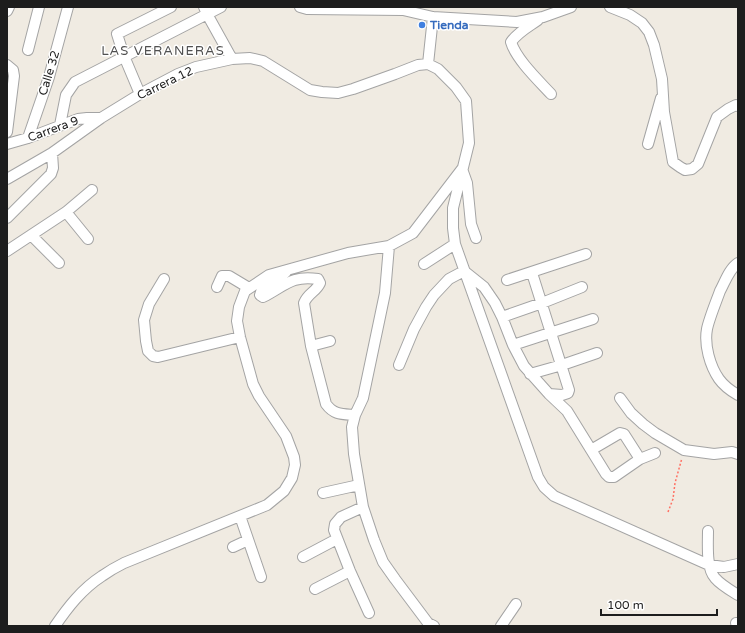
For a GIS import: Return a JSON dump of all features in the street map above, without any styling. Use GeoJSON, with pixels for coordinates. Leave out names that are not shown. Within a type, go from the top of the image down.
{"type":"FeatureCollection","features":[{"type":"Feature","properties":{"kind":"street"},"geometry":{"type":"LineString","coordinates":[[7,11],[9,7]]}},
{"type":"Feature","properties":{"kind":"street"},"geometry":{"type":"LineString","coordinates":[[28,50],[39,7]]}},
{"type":"Feature","properties":{"kind":"street","name":"Calle 32"},"geometry":{"type":"LineString","coordinates":[[28,138],[49,77],[68,7]]}},
{"type":"Feature","properties":{"kind":"street"},"geometry":{"type":"LineString","coordinates":[[140,94],[116,34],[171,7]]}},
{"type":"Feature","properties":{"kind":"street"},"geometry":{"type":"LineString","coordinates":[[60,125],[66,95],[75,82],[205,10],[221,7]]}},
{"type":"Feature","properties":{"kind":"street"},"geometry":{"type":"LineString","coordinates":[[300,7],[403,10],[433,16],[516,22],[543,17],[571,7]]}},
{"type":"Feature","properties":{"kind":"street"},"geometry":{"type":"LineString","coordinates":[[610,7],[630,15],[642,23],[649,32],[654,45],[662,79],[664,112],[673,162],[680,168],[685,170],[692,169],[698,164],[718,117],[728,108],[736,105],[738,106]]}},
{"type":"Feature","properties":{"kind":"street"},"geometry":{"type":"LineString","coordinates":[[205,10],[232,59]]}},
{"type":"Feature","properties":{"kind":"street"},"geometry":{"type":"LineString","coordinates":[[433,16],[428,64],[438,69],[456,86],[466,101],[469,143],[453,208],[455,244],[538,477],[544,487],[554,496],[709,565],[724,567],[738,564]]}},
{"type":"Feature","properties":{"kind":"street"},"geometry":{"type":"LineString","coordinates":[[543,17],[515,36],[511,42],[513,48],[530,71],[551,94]]}},
{"type":"Feature","properties":{"kind":"street","name":"Carrera 12"},"geometry":{"type":"LineString","coordinates":[[7,179],[52,153],[100,118],[140,94],[178,74],[196,67],[232,59],[250,58],[263,61],[310,90],[338,92],[353,89],[418,65],[428,64]]}},
{"type":"Feature","properties":{"kind":"street"},"geometry":{"type":"LineString","coordinates":[[7,65],[13,70],[14,76],[7,132]]}},
{"type":"Feature","properties":{"kind":"street"},"geometry":{"type":"LineString","coordinates":[[648,144],[662,91]]}},
{"type":"Feature","properties":{"kind":"street","name":"Carrera 9"},"geometry":{"type":"LineString","coordinates":[[7,144],[28,138],[78,119],[100,118]]}},
{"type":"Feature","properties":{"kind":"street"},"geometry":{"type":"LineString","coordinates":[[7,218],[51,174],[53,168],[52,153]]}},
{"type":"Feature","properties":{"kind":"street"},"geometry":{"type":"LineString","coordinates":[[462,169],[467,183],[471,224],[476,238]]}},
{"type":"Feature","properties":{"kind":"street"},"geometry":{"type":"LineString","coordinates":[[55,626],[83,590],[102,576],[124,563],[267,505],[284,491],[292,478],[295,465],[294,457],[286,436],[259,396],[253,384],[237,321],[239,307],[245,291],[269,275],[348,253],[389,246],[413,233],[462,169]]}},
{"type":"Feature","properties":{"kind":"street"},"geometry":{"type":"LineString","coordinates":[[7,251],[66,212],[92,190]]}},
{"type":"Feature","properties":{"kind":"street"},"geometry":{"type":"LineString","coordinates":[[66,212],[88,239]]}},
{"type":"Feature","properties":{"kind":"street"},"geometry":{"type":"LineString","coordinates":[[31,235],[59,263]]}},
{"type":"Feature","properties":{"kind":"street"},"geometry":{"type":"LineString","coordinates":[[424,264],[455,244]]}},
{"type":"Feature","properties":{"kind":"street"},"geometry":{"type":"LineString","coordinates":[[389,246],[385,293],[364,398],[355,414],[352,427],[354,454],[363,507],[383,562],[394,579],[422,615],[434,626]]}},
{"type":"Feature","properties":{"kind":"street"},"geometry":{"type":"LineString","coordinates":[[507,280],[586,254]]}},
{"type":"Feature","properties":{"kind":"street"},"geometry":{"type":"LineString","coordinates":[[738,263],[729,274],[716,301],[707,329],[706,346],[711,362],[719,379],[729,389],[738,395]]}},
{"type":"Feature","properties":{"kind":"street"},"geometry":{"type":"LineString","coordinates":[[291,269],[261,292],[260,295],[263,297],[299,278],[318,279],[320,283],[318,287],[306,297],[304,303],[310,346],[326,404],[338,414],[355,414]]}},
{"type":"Feature","properties":{"kind":"street"},"geometry":{"type":"LineString","coordinates":[[464,271],[484,287],[495,303],[502,317],[512,345],[524,366],[549,394],[567,411],[609,477],[614,477],[640,459],[655,453]]}},
{"type":"Feature","properties":{"kind":"street"},"geometry":{"type":"LineString","coordinates":[[399,365],[414,329],[434,295],[449,279],[464,271]]}},
{"type":"Feature","properties":{"kind":"street"},"geometry":{"type":"LineString","coordinates":[[532,273],[569,390],[568,393],[562,395],[549,394]]}},
{"type":"Feature","properties":{"kind":"street"},"geometry":{"type":"LineString","coordinates":[[217,288],[222,276],[229,276],[249,288]]}},
{"type":"Feature","properties":{"kind":"street"},"geometry":{"type":"LineString","coordinates":[[164,279],[149,304],[144,320],[148,351],[153,356],[158,357],[240,337]]}},
{"type":"Feature","properties":{"kind":"street"},"geometry":{"type":"LineString","coordinates":[[502,317],[582,287]]}},
{"type":"Feature","properties":{"kind":"street"},"geometry":{"type":"LineString","coordinates":[[512,345],[593,319]]}},
{"type":"Feature","properties":{"kind":"street"},"geometry":{"type":"LineString","coordinates":[[310,346],[330,340]]}},
{"type":"Feature","properties":{"kind":"street"},"geometry":{"type":"LineString","coordinates":[[530,374],[597,353]]}},
{"type":"Feature","properties":{"kind":"street"},"geometry":{"type":"LineString","coordinates":[[620,398],[631,413],[642,424],[684,450],[714,454],[732,452],[738,454]]}},
{"type":"Feature","properties":{"kind":"street"},"geometry":{"type":"LineString","coordinates":[[591,450],[620,433],[624,434],[640,459]]}},
{"type":"Feature","properties":{"kind":"street"},"geometry":{"type":"LineString","coordinates":[[323,493],[360,485]]}},
{"type":"Feature","properties":{"kind":"street"},"geometry":{"type":"LineString","coordinates":[[363,507],[341,517],[335,524],[334,530],[369,613]]}},
{"type":"Feature","properties":{"kind":"street"},"geometry":{"type":"LineString","coordinates":[[240,516],[261,577]]}},
{"type":"Feature","properties":{"kind":"street"},"geometry":{"type":"LineString","coordinates":[[708,531],[709,565],[713,577],[738,595]]}},
{"type":"Feature","properties":{"kind":"street"},"geometry":{"type":"LineString","coordinates":[[303,557],[337,539]]}},
{"type":"Feature","properties":{"kind":"street"},"geometry":{"type":"LineString","coordinates":[[233,546],[248,540]]}},
{"type":"Feature","properties":{"kind":"street"},"geometry":{"type":"LineString","coordinates":[[315,589],[350,571]]}},
{"type":"Feature","properties":{"kind":"street"},"geometry":{"type":"LineString","coordinates":[[501,626],[516,604]]}},
{"type":"Feature","properties":{"kind":"path"},"geometry":{"type":"LineString","coordinates":[[668,512],[674,499],[675,483],[684,450]]}},
{"type":"Feature","properties":{"kind":"place","name":"Tienda"},"geometry":{"type":"Point","coordinates":[422,25]}},
{"type":"Feature","properties":{"kind":"district","name":"LAS VERANERAS"},"geometry":{"type":"Point","coordinates":[163,50]}}]}
